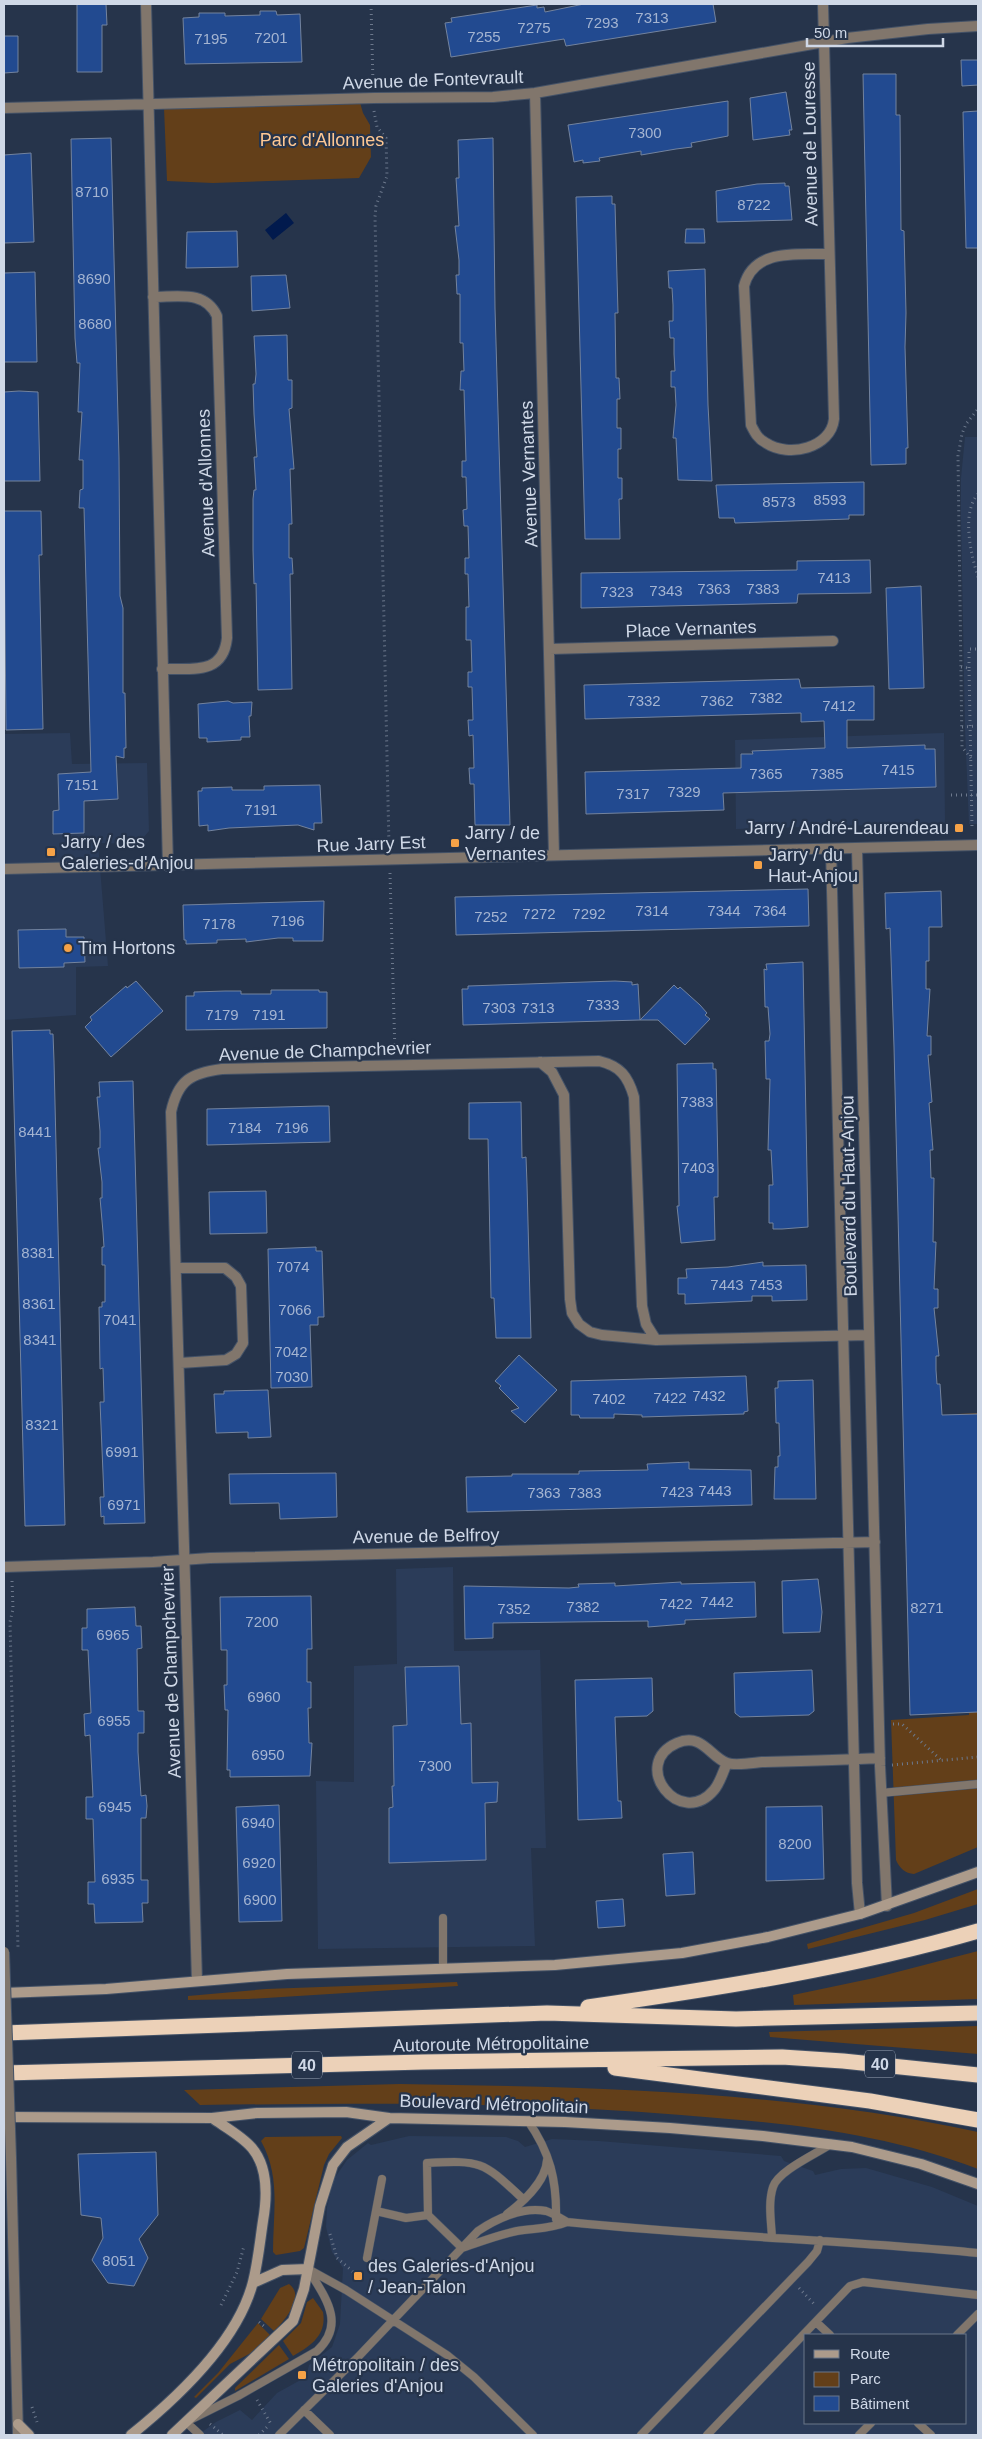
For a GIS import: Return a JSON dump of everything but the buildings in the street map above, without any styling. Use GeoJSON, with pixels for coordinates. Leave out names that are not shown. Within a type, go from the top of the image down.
{"type":"FeatureCollection","features":[{"type":"Feature","properties":{"kind":"highway","name":"Autoroute Métropolitaine"},"geometry":{"type":"LineString","coordinates":[[547,2013],[734,1986],[808,1973],[978,1931]]}},
{"type":"Feature","properties":{"kind":"highway"},"geometry":{"type":"LineString","coordinates":[[4,2033],[547,2013],[736,2019],[978,2012]]}},
{"type":"Feature","properties":{"kind":"highway","name":"Autoroute Métropolitaine"},"geometry":{"type":"LineString","coordinates":[[4,2073],[423,2062],[566,2062],[782,2057],[843,2061],[978,2075]]}},
{"type":"Feature","properties":{"kind":"highway"},"geometry":{"type":"LineString","coordinates":[[566,2062],[834,2096],[978,2120]]}},
{"type":"Feature","properties":{"kind":"main road"},"geometry":{"type":"LineString","coordinates":[[4,1993],[73,1991],[288,1974],[555,1965],[682,1953],[768,1937],[860,1914],[887,1906],[978,1872]]}},
{"type":"Feature","properties":{"kind":"main road","name":"Boulevard Métropolitain"},"geometry":{"type":"LineString","coordinates":[[4,2117],[212,2118],[257,2113],[346,2112],[389,2118],[528,2121],[719,2132],[831,2144],[894,2156],[978,2184]]}},
{"type":"Feature","properties":{"kind":"main road"},"geometry":{"type":"LineString","coordinates":[[131,2435],[192,2379],[217,2349],[240,2313],[253,2283],[264,2211],[263,2171],[251,2146],[212,2118]]}},
{"type":"Feature","properties":{"kind":"main road"},"geometry":{"type":"LineString","coordinates":[[172,2435],[293,2321],[298,2311],[308,2269],[320,2206],[333,2165],[346,2147],[389,2118]]}},
{"type":"Feature","properties":{"kind":"main road"},"geometry":{"type":"LineString","coordinates":[[253,2283],[282,2270],[308,2269]]}},
{"type":"Feature","properties":{"kind":"main road"},"geometry":{"type":"LineString","coordinates":[[18,2424],[29,2435]]}},
{"type":"Feature","properties":{"kind":"street"},"geometry":{"type":"LineString","coordinates":[[146,4],[168,866]]}},
{"type":"Feature","properties":{"kind":"street","name":"Avenue de Louresse"},"geometry":{"type":"LineString","coordinates":[[824,4],[833,426],[830,433],[816,444],[802,449],[778,448],[767,444],[757,436],[752,425],[744,286],[747,274],[757,264],[769,258],[787,255],[828,254]]}},
{"type":"Feature","properties":{"kind":"street","name":"Avenue de Fontevrault"},"geometry":{"type":"LineString","coordinates":[[4,108],[374,98],[493,98],[535,93],[824,42],[928,29],[978,26]]}},
{"type":"Feature","properties":{"kind":"street","name":"Avenue Vernantes"},"geometry":{"type":"LineString","coordinates":[[535,93],[554,854]]}},
{"type":"Feature","properties":{"kind":"street","name":"Avenue d'Allonnes"},"geometry":{"type":"LineString","coordinates":[[153,297],[190,296],[202,299],[212,305],[217,316],[227,638],[226,649],[214,664],[204,668],[162,669]]}},
{"type":"Feature","properties":{"kind":"street","name":"Place Vernantes"},"geometry":{"type":"LineString","coordinates":[[550,650],[833,641]]}},
{"type":"Feature","properties":{"kind":"street","name":"Rue Jarry Est"},"geometry":{"type":"LineString","coordinates":[[4,869],[978,845]]}},
{"type":"Feature","properties":{"kind":"street","name":"Boulevard du Haut-Anjou"},"geometry":{"type":"LineString","coordinates":[[857,849],[868,1335],[876,1542],[880,1762],[887,1906]]}},
{"type":"Feature","properties":{"kind":"street","name":"Boulevard du Haut-Anjou"},"geometry":{"type":"LineString","coordinates":[[831,850],[842,1336],[860,1914]]}},
{"type":"Feature","properties":{"kind":"street","name":"Avenue de Champchevrier"},"geometry":{"type":"LineString","coordinates":[[197,1981],[180,1362],[171,1112],[174,1095],[185,1080],[202,1071],[222,1069],[598,1061],[612,1064],[622,1071],[630,1083],[634,1097],[642,1306],[646,1324],[656,1340]]}},
{"type":"Feature","properties":{"kind":"street"},"geometry":{"type":"LineString","coordinates":[[540,1062],[552,1072],[564,1095],[570,1299],[572,1312],[579,1324],[590,1332],[656,1340],[868,1335]]}},
{"type":"Feature","properties":{"kind":"street"},"geometry":{"type":"LineString","coordinates":[[177,1268],[225,1268],[236,1277],[241,1286],[243,1343],[236,1354],[226,1360],[180,1362]]}},
{"type":"Feature","properties":{"kind":"street"},"geometry":{"type":"LineString","coordinates":[[848,1542],[876,1542]]}},
{"type":"Feature","properties":{"kind":"street","name":"Avenue de Belfroy"},"geometry":{"type":"LineString","coordinates":[[8,1567],[184,1560],[848,1542]]}},
{"type":"Feature","properties":{"kind":"street"},"geometry":{"type":"LineString","coordinates":[[728,1763],[715,1790],[698,1801],[675,1800],[664,1792],[658,1777],[658,1762],[665,1750],[679,1742],[690,1741],[703,1744],[728,1763],[854,1759],[880,1762]]}},
{"type":"Feature","properties":{"kind":"street"},"geometry":{"type":"LineString","coordinates":[[4,1952],[18,2435]]}},
{"type":"Feature","properties":{"kind":"lane"},"geometry":{"type":"LineString","coordinates":[[881,1793],[978,1784]]}},
{"type":"Feature","properties":{"kind":"lane"},"geometry":{"type":"LineString","coordinates":[[443,1918],[443,1969]]}},
{"type":"Feature","properties":{"kind":"lane"},"geometry":{"type":"LineString","coordinates":[[528,2121],[544,2146],[552,2173],[556,2226]]}},
{"type":"Feature","properties":{"kind":"lane"},"geometry":{"type":"LineString","coordinates":[[772,2237],[771,2196],[773,2185],[785,2172],[831,2144]]}},
{"type":"Feature","properties":{"kind":"lane"},"geometry":{"type":"LineString","coordinates":[[279,2435],[478,2231],[502,2218],[523,2199],[546,2169],[544,2146]]}},
{"type":"Feature","properties":{"kind":"lane"},"geometry":{"type":"LineString","coordinates":[[462,2248],[428,2215],[427,2163],[463,2161],[482,2165],[494,2172],[523,2199]]}},
{"type":"Feature","properties":{"kind":"lane"},"geometry":{"type":"LineString","coordinates":[[367,2258],[382,2179]]}},
{"type":"Feature","properties":{"kind":"lane"},"geometry":{"type":"LineString","coordinates":[[502,2218],[542,2210],[567,2222]]}},
{"type":"Feature","properties":{"kind":"lane"},"geometry":{"type":"LineString","coordinates":[[376,2211],[406,2218],[428,2215]]}},
{"type":"Feature","properties":{"kind":"lane"},"geometry":{"type":"LineString","coordinates":[[462,2248],[500,2235],[556,2226],[567,2222],[978,2253]]}},
{"type":"Feature","properties":{"kind":"lane"},"geometry":{"type":"LineString","coordinates":[[641,2435],[808,2262],[817,2251],[820,2240]]}},
{"type":"Feature","properties":{"kind":"lane"},"geometry":{"type":"LineString","coordinates":[[308,2269],[346,2290],[392,2321],[436,2347],[458,2364],[533,2435]]}},
{"type":"Feature","properties":{"kind":"lane"},"geometry":{"type":"LineString","coordinates":[[200,2435],[186,2422],[238,2396],[317,2351],[327,2340],[332,2322],[332,2313],[308,2269]]}},
{"type":"Feature","properties":{"kind":"lane"},"geometry":{"type":"LineString","coordinates":[[804,2334],[850,2286],[856,2283],[978,2295]]}},
{"type":"Feature","properties":{"kind":"lane"},"geometry":{"type":"LineString","coordinates":[[958,2334],[978,2314]]}},
{"type":"Feature","properties":{"kind":"lane"},"geometry":{"type":"LineString","coordinates":[[816,2322],[829,2334]]}},
{"type":"Feature","properties":{"kind":"lane"},"geometry":{"type":"LineString","coordinates":[[707,2435],[804,2334]]}},
{"type":"Feature","properties":{"kind":"lane"},"geometry":{"type":"LineString","coordinates":[[304,2410],[330,2435]]}},
{"type":"Feature","properties":{"kind":"lane"},"geometry":{"type":"LineString","coordinates":[[859,2435],[870,2424]]}},
{"type":"Feature","properties":{"kind":"lane"},"geometry":{"type":"LineString","coordinates":[[919,2424],[931,2435]]}},
{"type":"Feature","properties":{"kind":"path"},"geometry":{"type":"LineString","coordinates":[[371,4],[372,77]]}},
{"type":"Feature","properties":{"kind":"path"},"geometry":{"type":"LineString","coordinates":[[374,114],[377,127],[386,138],[387,176],[376,206],[375,216],[395,1064]]}},
{"type":"Feature","properties":{"kind":"path"},"geometry":{"type":"LineString","coordinates":[[971,758],[962,747],[958,456],[966,424],[978,409]]}},
{"type":"Feature","properties":{"kind":"path"},"geometry":{"type":"LineString","coordinates":[[978,494],[973,500],[970,512],[970,545],[978,578]]}},
{"type":"Feature","properties":{"kind":"path"},"geometry":{"type":"LineString","coordinates":[[972,828],[969,649],[978,649]]}},
{"type":"Feature","properties":{"kind":"path"},"geometry":{"type":"LineString","coordinates":[[961,667],[969,668]]}},
{"type":"Feature","properties":{"kind":"path"},"geometry":{"type":"LineString","coordinates":[[962,726],[978,726]]}},
{"type":"Feature","properties":{"kind":"path"},"geometry":{"type":"LineString","coordinates":[[951,795],[978,794]]}},
{"type":"Feature","properties":{"kind":"path"},"geometry":{"type":"LineString","coordinates":[[8,1567],[14,1609],[10,1622],[18,1952]]}},
{"type":"Feature","properties":{"kind":"path"},"geometry":{"type":"LineString","coordinates":[[879,1724],[902,1724],[941,1760]]}},
{"type":"Feature","properties":{"kind":"path"},"geometry":{"type":"LineString","coordinates":[[880,1762],[978,1757]]}},
{"type":"Feature","properties":{"kind":"path"},"geometry":{"type":"LineString","coordinates":[[329,2230],[332,2247],[337,2258],[358,2276]]}},
{"type":"Feature","properties":{"kind":"path"},"geometry":{"type":"LineString","coordinates":[[221,2305],[237,2272],[245,2242]]}},
{"type":"Feature","properties":{"kind":"path"},"geometry":{"type":"LineString","coordinates":[[802,2291],[806,2296]]}},
{"type":"Feature","properties":{"kind":"path"},"geometry":{"type":"LineString","coordinates":[[255,2397],[271,2424],[259,2435]]}},
{"type":"Feature","properties":{"kind":"path"},"geometry":{"type":"LineString","coordinates":[[209,2424],[223,2435]]}},
{"type":"Feature","properties":{"kind":"shaded area"},"geometry":{"type":"Polygon","coordinates":[[[965,437],[978,437],[978,824],[969,824],[965,729],[961,478],[965,437]]]}},
{"type":"Feature","properties":{"kind":"shaded area"},"geometry":{"type":"Polygon","coordinates":[[[70,733],[72,764],[147,763],[149,831],[138,844],[98,843],[108,966],[76,967],[76,1015],[4,1020],[4,734],[70,733]]]}},
{"type":"Feature","properties":{"kind":"shaded area"},"geometry":{"type":"Polygon","coordinates":[[[944,733],[945,823],[736,829],[735,740],[944,733]]]}},
{"type":"Feature","properties":{"kind":"shaded area"},"geometry":{"type":"Polygon","coordinates":[[[453,1567],[454,1651],[540,1650],[546,1848],[531,1848],[535,1946],[318,1949],[316,1781],[354,1782],[354,1666],[397,1664],[396,1569],[453,1567]]]}},
{"type":"Feature","properties":{"kind":"shaded area"},"geometry":{"type":"Polygon","coordinates":[[[409,2136],[506,2137],[518,2141],[525,2147],[552,2139],[781,2156],[784,2161],[813,2171],[815,2175],[841,2169],[866,2168],[932,2187],[978,2206],[978,2435],[198,2435],[216,2422],[240,2410],[252,2420],[277,2393],[306,2377],[309,2365],[332,2347],[340,2324],[343,2268],[332,2252],[326,2227],[327,2207],[334,2179],[347,2160],[368,2143],[371,2145],[409,2136]]]}},
{"type":"Feature","properties":{"kind":"green space","name":"Parc d'Allonnes"},"geometry":{"type":"Polygon","coordinates":[[[359,99],[363,113],[370,125],[371,157],[359,178],[213,183],[167,181],[164,108],[359,99]]]}},
{"type":"Feature","properties":{"kind":"green space"},"geometry":{"type":"Polygon","coordinates":[[[978,1413],[978,1847],[914,1874],[903,1870],[896,1860],[891,1720],[969,1715],[957,1414],[978,1413]]]}},
{"type":"Feature","properties":{"kind":"green space"},"geometry":{"type":"Polygon","coordinates":[[[978,1889],[978,1904],[925,1920],[808,1949],[807,1944],[914,1913],[978,1889]]]}},
{"type":"Feature","properties":{"kind":"green space"},"geometry":{"type":"Polygon","coordinates":[[[978,1951],[978,1999],[794,2005],[793,1995],[874,1978],[978,1951]]]}},
{"type":"Feature","properties":{"kind":"green space"},"geometry":{"type":"Polygon","coordinates":[[[457,1982],[458,1986],[248,1999],[188,2000],[188,1996],[266,1989],[457,1982]]]}},
{"type":"Feature","properties":{"kind":"green space"},"geometry":{"type":"Polygon","coordinates":[[[978,2026],[978,2054],[770,2037],[769,2032],[978,2026]]]}},
{"type":"Feature","properties":{"kind":"green space"},"geometry":{"type":"Polygon","coordinates":[[[400,2084],[544,2087],[690,2094],[836,2108],[908,2118],[978,2132],[978,2169],[942,2156],[869,2138],[832,2131],[757,2122],[621,2111],[501,2106],[381,2104],[200,2105],[184,2090],[400,2084]]]}},
{"type":"Feature","properties":{"kind":"green space"},"geometry":{"type":"Polygon","coordinates":[[[341,2136],[342,2138],[329,2154],[324,2165],[304,2248],[300,2251],[276,2255],[273,2252],[274,2181],[267,2154],[261,2141],[265,2137],[341,2136]]]}},
{"type":"Feature","properties":{"kind":"green space"},"geometry":{"type":"Polygon","coordinates":[[[289,2284],[294,2289],[294,2302],[288,2315],[274,2331],[261,2319],[280,2288],[289,2284]]]}},
{"type":"Feature","properties":{"kind":"green space"},"geometry":{"type":"Polygon","coordinates":[[[313,2298],[323,2312],[323,2327],[311,2344],[293,2356],[283,2341],[301,2323],[307,2302],[313,2298]]]}},
{"type":"Feature","properties":{"kind":"green space"},"geometry":{"type":"Polygon","coordinates":[[[258,2323],[270,2335],[251,2353],[230,2364],[196,2398],[194,2397],[218,2373],[258,2323]]]}},
{"type":"Feature","properties":{"kind":"green space"},"geometry":{"type":"Polygon","coordinates":[[[279,2345],[289,2359],[235,2391],[235,2388],[279,2345]]]}},
{"type":"Feature","properties":{"kind":"water"},"geometry":{"type":"Polygon","coordinates":[[[286,213],[294,223],[273,240],[265,230],[286,213]]]}},
{"type":"Feature","properties":{"kind":"place","name":"Jarry / André-Laurendeau"},"geometry":{"type":"Point","coordinates":[959,828]}},
{"type":"Feature","properties":{"kind":"place","name":"Jarry / de Vernantes"},"geometry":{"type":"Point","coordinates":[455,843]}},
{"type":"Feature","properties":{"kind":"place","name":"Jarry / des Galeries-d'Anjou"},"geometry":{"type":"Point","coordinates":[51,852]}},
{"type":"Feature","properties":{"kind":"place","name":"Jarry / du Haut-Anjou"},"geometry":{"type":"Point","coordinates":[758,865]}},
{"type":"Feature","properties":{"kind":"place","name":"Tim Hortons"},"geometry":{"type":"Point","coordinates":[68,948]}},
{"type":"Feature","properties":{"kind":"place","name":"des Galeries-d'Anjou / Jean-Talon"},"geometry":{"type":"Point","coordinates":[358,2276]}},
{"type":"Feature","properties":{"kind":"place","name":"Métropolitain / des Galeries d'Anjou"},"geometry":{"type":"Point","coordinates":[302,2375]}}]}
